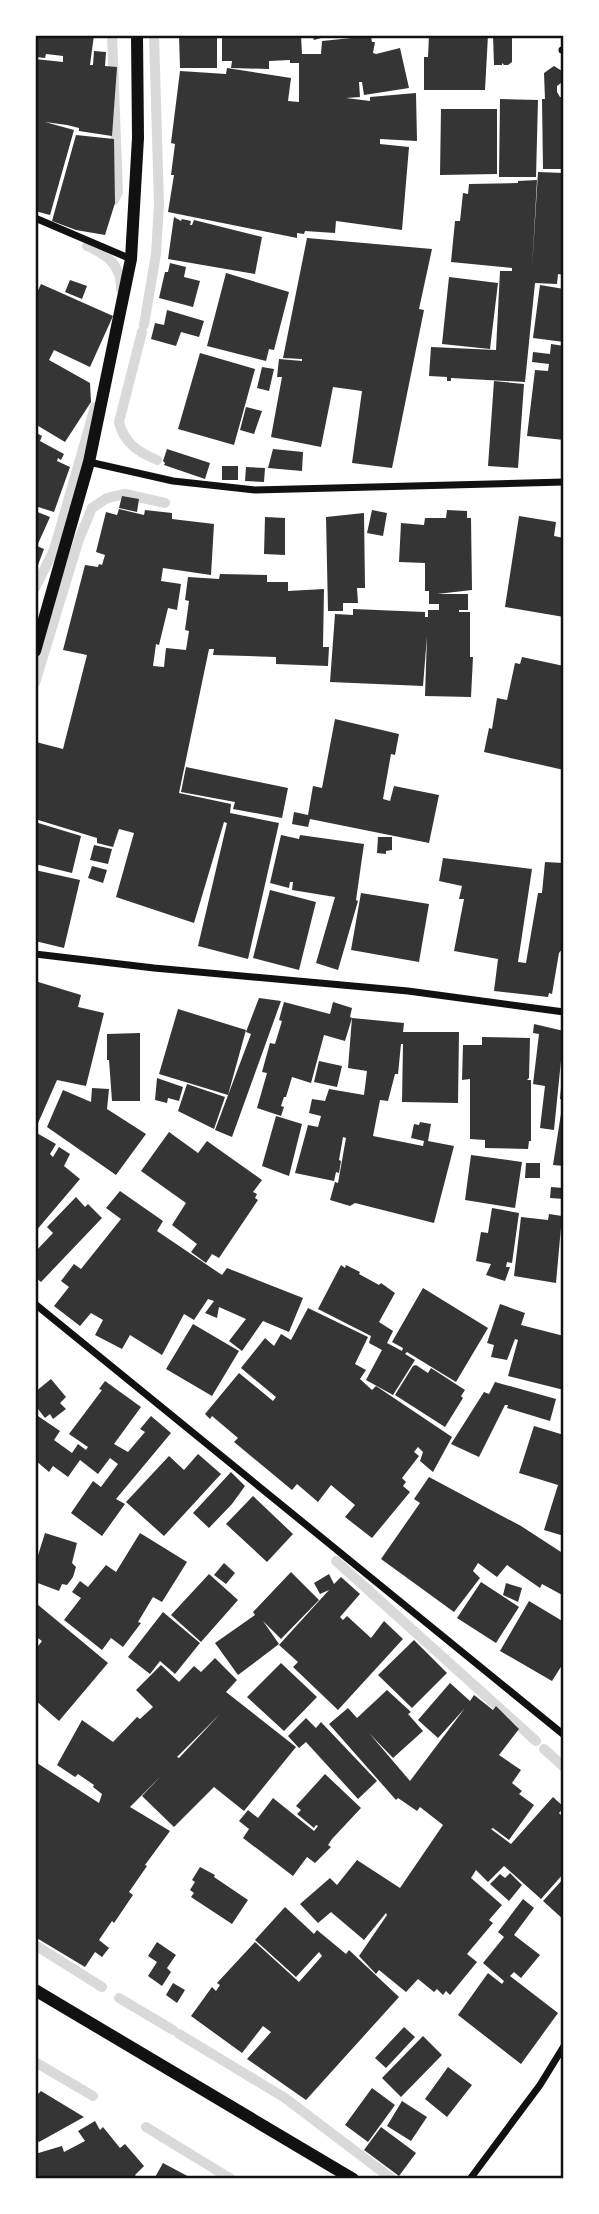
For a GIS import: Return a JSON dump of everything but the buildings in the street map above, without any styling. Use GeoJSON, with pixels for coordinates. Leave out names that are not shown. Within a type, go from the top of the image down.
{"type":"FeatureCollection","features":[{"type":"Feature","properties":{"kind":"street"},"geometry":{"type":"LineString","coordinates":[[35,651],[89,462],[131,259],[138,138],[137,35]]}},
{"type":"Feature","properties":{"kind":"street"},"geometry":{"type":"LineString","coordinates":[[35,218],[131,259]]}},
{"type":"Feature","properties":{"kind":"street"},"geometry":{"type":"LineString","coordinates":[[89,462],[173,481],[256,490],[564,482]]}},
{"type":"Feature","properties":{"kind":"street"},"geometry":{"type":"LineString","coordinates":[[35,954],[154,968],[396,990],[564,1012]]}},
{"type":"Feature","properties":{"kind":"street"},"geometry":{"type":"LineString","coordinates":[[35,1304],[564,1735]]}},
{"type":"Feature","properties":{"kind":"street"},"geometry":{"type":"LineString","coordinates":[[35,1990],[353,2179]]}},
{"type":"Feature","properties":{"kind":"street"},"geometry":{"type":"LineString","coordinates":[[470,2179],[540,2085],[564,2046]]}},
{"type":"Feature","properties":{"kind":"waterway"},"geometry":{"type":"LineString","coordinates":[[105,204],[114,200],[118,192],[112,35]]}},
{"type":"Feature","properties":{"kind":"waterway"},"geometry":{"type":"LineString","coordinates":[[144,325],[156,254],[159,204],[154,35]]}},
{"type":"Feature","properties":{"kind":"waterway"},"geometry":{"type":"LineString","coordinates":[[87,246],[101,253],[116,267],[121,289]]}},
{"type":"Feature","properties":{"kind":"waterway"},"geometry":{"type":"LineString","coordinates":[[142,332],[119,422],[124,436],[133,446],[157,460]]}},
{"type":"Feature","properties":{"kind":"waterway"},"geometry":{"type":"LineString","coordinates":[[35,588],[54,550],[95,407]]}},
{"type":"Feature","properties":{"kind":"waterway"},"geometry":{"type":"LineString","coordinates":[[35,683],[79,539],[92,508],[107,498],[125,494],[165,503]]}},
{"type":"Feature","properties":{"kind":"waterway"},"geometry":{"type":"LineString","coordinates":[[336,1561],[536,1741]]}},
{"type":"Feature","properties":{"kind":"waterway"},"geometry":{"type":"LineString","coordinates":[[544,1749],[564,1767]]}},
{"type":"Feature","properties":{"kind":"waterway"},"geometry":{"type":"LineString","coordinates":[[35,1945],[102,1987]]}},
{"type":"Feature","properties":{"kind":"waterway"},"geometry":{"type":"LineString","coordinates":[[119,1998],[173,2030]]}},
{"type":"Feature","properties":{"kind":"waterway"},"geometry":{"type":"LineString","coordinates":[[179,2034],[285,2098],[392,2179]]}},
{"type":"Feature","properties":{"kind":"waterway"},"geometry":{"type":"LineString","coordinates":[[35,2062],[93,2096]]}},
{"type":"Feature","properties":{"kind":"waterway"},"geometry":{"type":"LineString","coordinates":[[146,2127],[231,2179]]}}]}
